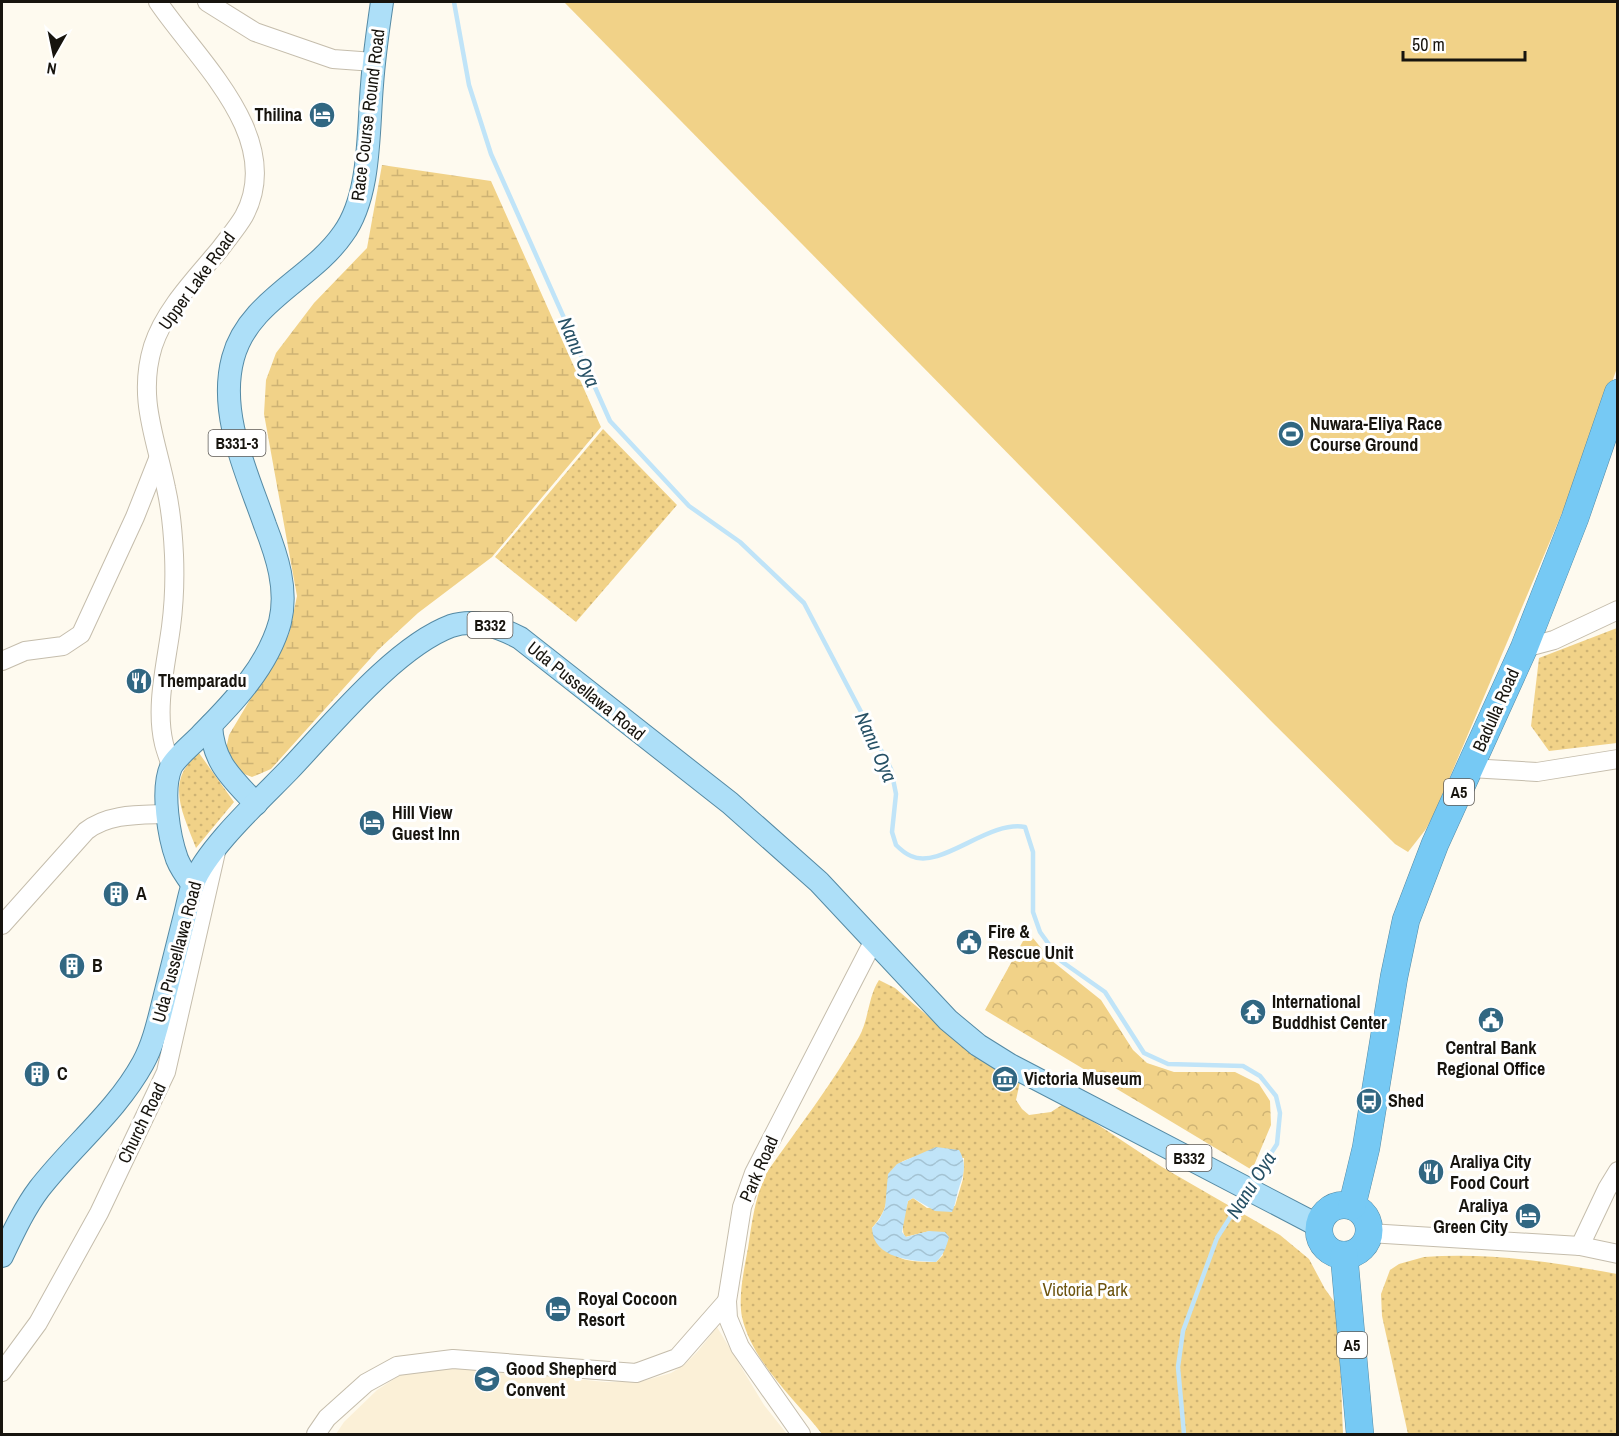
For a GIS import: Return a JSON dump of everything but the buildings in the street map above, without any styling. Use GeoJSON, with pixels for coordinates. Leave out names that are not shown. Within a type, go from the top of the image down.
{"type":"FeatureCollection","features":[{"type":"Feature","properties":{"kind":"highway","name":"Badulla Road"},"geometry":{"type":"LineString","coordinates":[[1352,1206],[1366,1148],[1406,920],[1422,874],[1524,648],[1575,518],[1617,393]]}},
{"type":"Feature","properties":{"kind":"highway"},"geometry":{"type":"LineString","coordinates":[[1336,1206],[1352,1206],[1362,1212],[1369,1222],[1369,1233],[1365,1243],[1355,1253],[1344,1255],[1330,1251],[1321,1240],[1319,1226],[1325,1214],[1336,1206]]}},
{"type":"Feature","properties":{"kind":"highway","name":"A5"},"geometry":{"type":"LineString","coordinates":[[1344,1255],[1360,1434]]}},
{"type":"Feature","properties":{"kind":"main road","name":"Race Course Round Road"},"geometry":{"type":"LineString","coordinates":[[171,766],[238,695],[267,652],[276,635],[281,618],[283,584],[247,475],[231,417],[229,395],[232,360],[237,344],[260,313],[277,295],[326,255],[344,234],[353,218],[365,168],[374,62],[382,2]]}},
{"type":"Feature","properties":{"kind":"main road","name":"Uda Pussellawa Road"},"geometry":{"type":"LineString","coordinates":[[2,1256],[39,1189],[118,1101],[144,1060],[157,1024],[193,885],[217,848],[372,683],[435,633],[453,625],[469,623],[488,624],[504,629],[520,638],[730,803],[819,882],[948,1020],[978,1045],[1010,1065],[1319,1226]]}},
{"type":"Feature","properties":{"kind":"main road"},"geometry":{"type":"LineString","coordinates":[[211,725],[213,748],[219,761],[226,772],[256,804]]}},
{"type":"Feature","properties":{"kind":"main road"},"geometry":{"type":"LineString","coordinates":[[171,766],[167,814],[177,859],[193,885]]}},
{"type":"Feature","properties":{"kind":"street","name":"Upper Lake Road"},"geometry":{"type":"LineString","coordinates":[[158,2],[209,67],[231,101],[250,141],[254,165],[252,187],[244,216],[174,307],[154,345],[147,381],[147,401],[153,441],[168,495],[174,555],[173,604],[162,709],[164,744],[171,766]]}},
{"type":"Feature","properties":{"kind":"street"},"geometry":{"type":"LineString","coordinates":[[207,2],[255,32],[333,58],[374,62]]}},
{"type":"Feature","properties":{"kind":"street"},"geometry":{"type":"LineString","coordinates":[[2,661],[25,651],[63,646],[81,634],[135,518],[158,459]]}},
{"type":"Feature","properties":{"kind":"street"},"geometry":{"type":"LineString","coordinates":[[1524,648],[1554,640],[1617,610]]}},
{"type":"Feature","properties":{"kind":"street"},"geometry":{"type":"LineString","coordinates":[[1470,768],[1537,772],[1617,759]]}},
{"type":"Feature","properties":{"kind":"street"},"geometry":{"type":"LineString","coordinates":[[2,925],[86,831],[97,823],[136,815],[167,814]]}},
{"type":"Feature","properties":{"kind":"street","name":"Church Road"},"geometry":{"type":"LineString","coordinates":[[2,1372],[38,1323],[99,1213],[166,1072],[217,848]]}},
{"type":"Feature","properties":{"kind":"street","name":"Park Road"},"geometry":{"type":"LineString","coordinates":[[801,1434],[740,1347],[728,1318],[727,1301],[742,1207],[754,1173],[874,940]]}},
{"type":"Feature","properties":{"kind":"street"},"geometry":{"type":"LineString","coordinates":[[1580,1246],[1617,1171]]}},
{"type":"Feature","properties":{"kind":"street"},"geometry":{"type":"LineString","coordinates":[[1369,1233],[1580,1246],[1617,1254]]}},
{"type":"Feature","properties":{"kind":"street"},"geometry":{"type":"LineString","coordinates":[[316,1434],[327,1418],[366,1383],[397,1366],[453,1359],[636,1373],[677,1358],[727,1301]]}},
{"type":"Feature","properties":{"kind":"shaded area","name":"Good Shepherd Convent"},"geometry":{"type":"Polygon","coordinates":[[[717,1327],[764,1405],[787,1434],[336,1434],[344,1422],[377,1390],[405,1372],[421,1367],[465,1368],[606,1382],[643,1381],[671,1373],[684,1365],[717,1327]]]}},
{"type":"Feature","properties":{"kind":"green space","name":"Nuwara-Eliya Race Course Ground"},"geometry":{"type":"Polygon","coordinates":[[[564,2],[1617,2],[1617,368],[1587,454],[1435,812],[1426,829],[1408,852],[1395,844],[1272,722],[564,2]]]}},
{"type":"Feature","properties":{"kind":"green space"},"geometry":{"type":"Polygon","coordinates":[[[382,165],[491,181],[601,427],[492,557],[418,613],[378,650],[271,769],[252,777],[234,770],[225,754],[229,735],[289,634],[297,596],[264,414],[266,380],[276,353],[314,303],[367,248],[382,165]]]}},
{"type":"Feature","properties":{"kind":"green space"},"geometry":{"type":"Polygon","coordinates":[[[603,429],[677,505],[576,622],[495,557],[603,429]]]}},
{"type":"Feature","properties":{"kind":"green space"},"geometry":{"type":"Polygon","coordinates":[[[1617,628],[1617,743],[1549,751],[1531,726],[1539,658],[1617,628]]]}},
{"type":"Feature","properties":{"kind":"green space"},"geometry":{"type":"Polygon","coordinates":[[[199,753],[234,802],[196,848],[182,810],[179,786],[188,764],[199,753]]]}},
{"type":"Feature","properties":{"kind":"green space"},"geometry":{"type":"Polygon","coordinates":[[[1028,932],[1051,960],[1101,1000],[1133,1050],[1147,1063],[1174,1072],[1235,1072],[1259,1084],[1270,1101],[1271,1125],[1252,1170],[985,1010],[1028,932]]]}},
{"type":"Feature","properties":{"kind":"green space","name":"Victoria Park"},"geometry":{"type":"Polygon","coordinates":[[[879,980],[895,988],[936,1023],[1020,1082],[1016,1100],[1029,1115],[1051,1112],[1065,1103],[1162,1167],[1280,1235],[1309,1259],[1325,1289],[1338,1307],[1343,1434],[822,1434],[765,1365],[747,1334],[742,1317],[742,1283],[755,1209],[767,1172],[826,1089],[859,1037],[879,980]],[[914,1157],[900,1163],[893,1170],[888,1181],[885,1206],[872,1228],[898,1257],[913,1261],[936,1262],[943,1255],[930,1231],[905,1237],[904,1215],[908,1201],[913,1198],[927,1208],[955,1206],[963,1179],[964,1158],[914,1157]]]}},
{"type":"Feature","properties":{"kind":"green space"},"geometry":{"type":"Polygon","coordinates":[[[1472,1256],[1521,1259],[1617,1274],[1617,1434],[1408,1434],[1382,1316],[1381,1294],[1390,1270],[1399,1264],[1424,1257],[1472,1256]]]}},
{"type":"Feature","properties":{"kind":"water"},"geometry":{"type":"Polygon","coordinates":[[[936,1147],[959,1150],[964,1164],[952,1212],[935,1211],[913,1198],[908,1201],[902,1232],[906,1237],[929,1231],[945,1232],[949,1237],[946,1248],[936,1262],[916,1261],[895,1256],[879,1246],[872,1228],[885,1208],[888,1174],[897,1164],[936,1147]]]}},
{"type":"Feature","properties":{"kind":"waterway","name":"Nanu Oya"},"geometry":{"type":"LineString","coordinates":[[454,2],[469,85],[491,154],[610,421],[689,506],[740,542],[804,603],[891,769],[896,794],[892,832],[896,845],[909,855],[923,858],[950,851],[996,831],[1011,827],[1025,827],[1033,852],[1033,912],[1040,932],[1061,961],[1105,992],[1144,1053],[1168,1064],[1243,1066],[1260,1076],[1276,1096],[1280,1113],[1277,1144],[1251,1184]]}},
{"type":"Feature","properties":{"kind":"waterway","name":"Nanu Oya"},"geometry":{"type":"LineString","coordinates":[[1184,1434],[1178,1367],[1183,1331],[1217,1238],[1245,1194]]}},
{"type":"Feature","properties":{"kind":"place","name":"Thilina"},"geometry":{"type":"Point","coordinates":[322,115]}},
{"type":"Feature","properties":{"kind":"place","name":"Nuwara-Eliya Race Course Ground"},"geometry":{"type":"Point","coordinates":[1291,434]}},
{"type":"Feature","properties":{"kind":"place","name":"Themparadu"},"geometry":{"type":"Point","coordinates":[139,681]}},
{"type":"Feature","properties":{"kind":"place","name":"Hill View Guest Inn"},"geometry":{"type":"Point","coordinates":[372,823]}},
{"type":"Feature","properties":{"kind":"place","name":"A"},"geometry":{"type":"Point","coordinates":[116,894]}},
{"type":"Feature","properties":{"kind":"place","name":"Fire & Rescue Unit"},"geometry":{"type":"Point","coordinates":[969,942]}},
{"type":"Feature","properties":{"kind":"place","name":"B"},"geometry":{"type":"Point","coordinates":[72,966]}},
{"type":"Feature","properties":{"kind":"place","name":"International Buddhist Center"},"geometry":{"type":"Point","coordinates":[1253,1012]}},
{"type":"Feature","properties":{"kind":"place","name":"Central Bank Regional Office"},"geometry":{"type":"Point","coordinates":[1491,1020]}},
{"type":"Feature","properties":{"kind":"place","name":"C"},"geometry":{"type":"Point","coordinates":[37,1074]}},
{"type":"Feature","properties":{"kind":"place","name":"Victoria Museum"},"geometry":{"type":"Point","coordinates":[1005,1079]}},
{"type":"Feature","properties":{"kind":"place","name":"Shed"},"geometry":{"type":"Point","coordinates":[1369,1101]}},
{"type":"Feature","properties":{"kind":"place","name":"Araliya City Food Court"},"geometry":{"type":"Point","coordinates":[1431,1172]}},
{"type":"Feature","properties":{"kind":"place","name":"Araliya Green City"},"geometry":{"type":"Point","coordinates":[1528,1216]}},
{"type":"Feature","properties":{"kind":"place","name":"Royal Cocoon Resort"},"geometry":{"type":"Point","coordinates":[558,1309]}},
{"type":"Feature","properties":{"kind":"place","name":"Good Shepherd Convent"},"geometry":{"type":"Point","coordinates":[487,1379]}}]}
